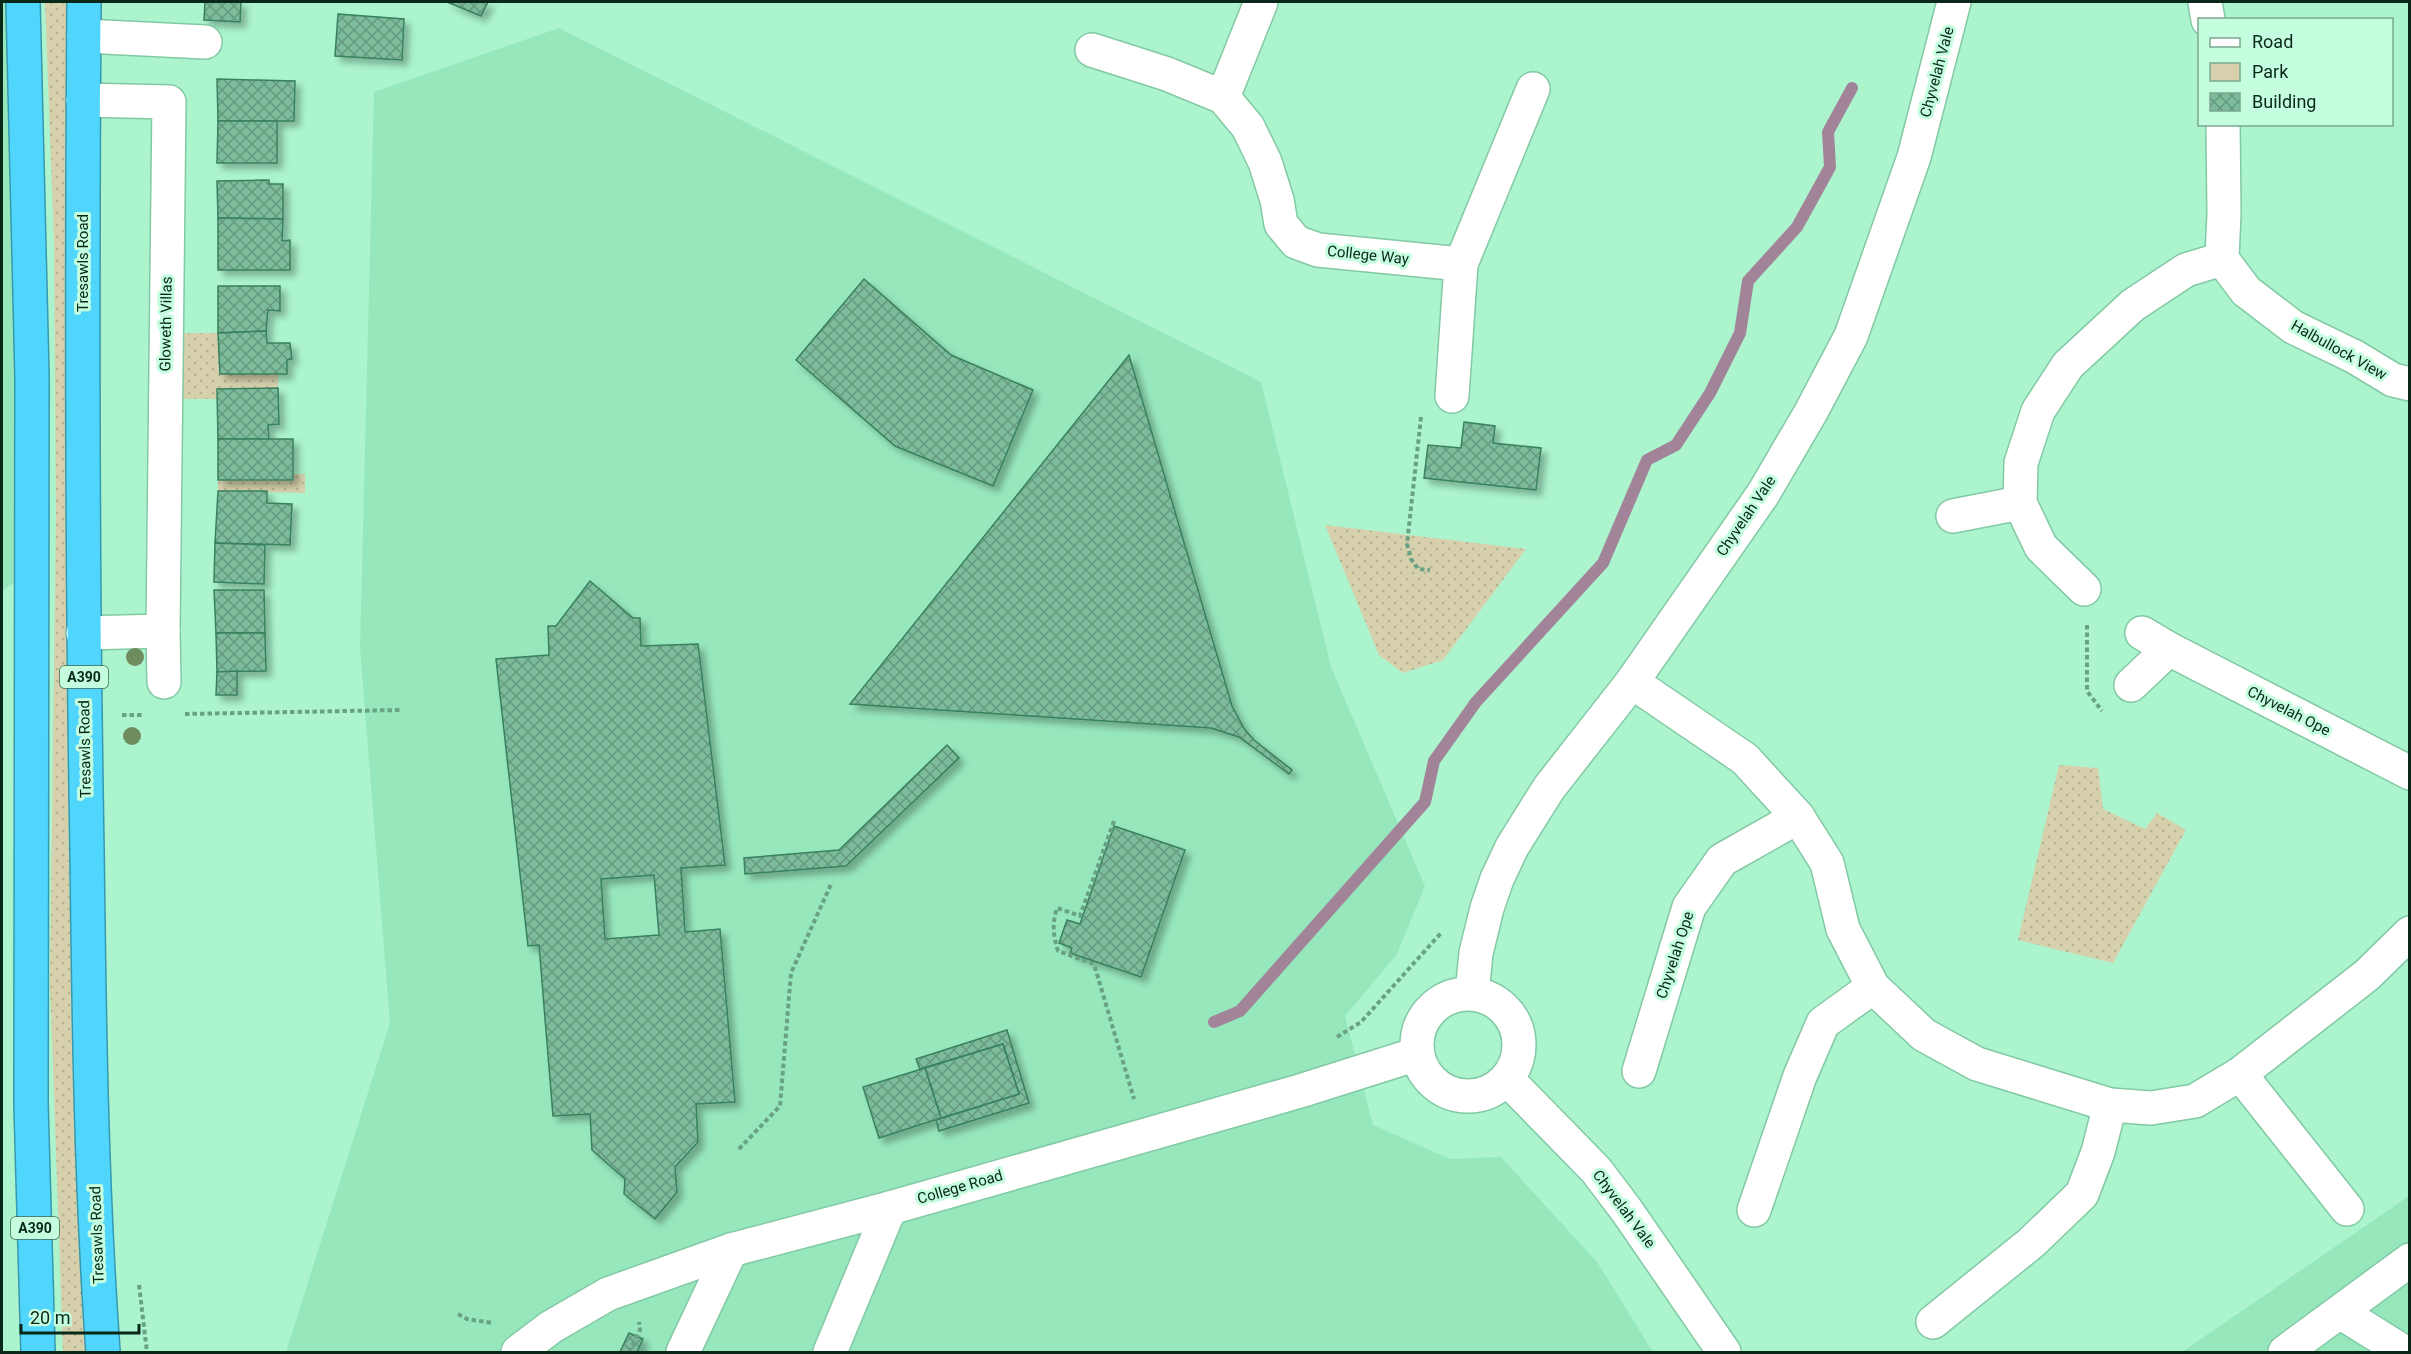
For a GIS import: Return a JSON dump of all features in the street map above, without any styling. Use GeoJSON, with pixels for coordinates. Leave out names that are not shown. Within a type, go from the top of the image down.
{"type":"FeatureCollection","features":[{"type":"Feature","properties":{"kind":"highway","name":"A390"},"geometry":{"type":"LineString","coordinates":[[23,2],[32,377],[31,1104],[38,1353]]}},
{"type":"Feature","properties":{"kind":"highway","name":"Tresawls Road"},"geometry":{"type":"LineString","coordinates":[[84,2],[83,633],[90,1051],[98,1283],[104,1353]]}},
{"type":"Feature","properties":{"kind":"street"},"geometry":{"type":"LineString","coordinates":[[1223,97],[1261,2]]}},
{"type":"Feature","properties":{"kind":"street","name":"Chyvelah Vale"},"geometry":{"type":"LineString","coordinates":[[1472,993],[1476,953],[1487,908],[1512,847],[1549,788],[1632,682],[1763,494],[1811,412],[1851,336],[1914,157],[1954,2]]}},
{"type":"Feature","properties":{"kind":"street"},"geometry":{"type":"LineString","coordinates":[[2205,2],[2208,18]]}},
{"type":"Feature","properties":{"kind":"street"},"geometry":{"type":"LineString","coordinates":[[84,36],[205,42]]}},
{"type":"Feature","properties":{"kind":"street","name":"College Way"},"geometry":{"type":"LineString","coordinates":[[1092,50],[1167,74],[1223,97],[1248,127],[1265,162],[1277,200],[1281,224],[1296,242],[1318,250],[1461,264]]}},
{"type":"Feature","properties":{"kind":"street"},"geometry":{"type":"LineString","coordinates":[[1452,396],[1461,264],[1533,89]]}},
{"type":"Feature","properties":{"kind":"street","name":"Gloweth Villas"},"geometry":{"type":"LineString","coordinates":[[83,100],[169,102],[164,682]]}},
{"type":"Feature","properties":{"kind":"street"},"geometry":{"type":"LineString","coordinates":[[2084,589],[2041,547],[2020,503],[2021,462],[2038,411],[2068,365],[2133,305],[2186,270],[2222,259],[2223,126]]}},
{"type":"Feature","properties":{"kind":"street","name":"Halbullock View"},"geometry":{"type":"LineString","coordinates":[[2222,259],[2246,291],[2294,327],[2355,357],[2393,380],[2409,384]]}},
{"type":"Feature","properties":{"kind":"street"},"geometry":{"type":"LineString","coordinates":[[1953,516],[2020,503]]}},
{"type":"Feature","properties":{"kind":"street"},"geometry":{"type":"LineString","coordinates":[[83,633],[163,631]]}},
{"type":"Feature","properties":{"kind":"street","name":"Chyvelah Ope"},"geometry":{"type":"LineString","coordinates":[[2131,685],[2155,641],[2409,773]]}},
{"type":"Feature","properties":{"kind":"street"},"geometry":{"type":"LineString","coordinates":[[1632,682],[1745,759],[1798,817],[1827,862],[1843,929],[1873,987],[1924,1035],[1977,1064],[2110,1105],[2151,1108],[2195,1101],[2240,1074],[2367,975],[2409,933]]}},
{"type":"Feature","properties":{"kind":"street","name":"Chyvelah Ope"},"geometry":{"type":"LineString","coordinates":[[1639,1071],[1689,907],[1722,860],[1798,817]]}},
{"type":"Feature","properties":{"kind":"street"},"geometry":{"type":"LineString","coordinates":[[1754,1210],[1800,1076],[1823,1023],[1873,987]]}},
{"type":"Feature","properties":{"kind":"street"},"geometry":{"type":"LineString","coordinates":[[1472,993],[1489,998],[1504,1008],[1514,1023],[1519,1040],[1518,1058],[1508,1079],[1482,1095],[1464,1097],[1447,1092],[1432,1082],[1421,1067],[1417,1054],[1419,1032],[1426,1016],[1438,1003],[1454,996],[1472,993]]}},
{"type":"Feature","properties":{"kind":"street","name":"College Road"},"geometry":{"type":"LineString","coordinates":[[518,1353],[550,1327],[608,1294],[731,1250],[890,1208],[1300,1091],[1417,1054]]}},
{"type":"Feature","properties":{"kind":"street"},"geometry":{"type":"LineString","coordinates":[[2240,1074],[2347,1209]]}},
{"type":"Feature","properties":{"kind":"street","name":"Chyvelah Vale"},"geometry":{"type":"LineString","coordinates":[[1508,1079],[1596,1170],[1634,1221],[1724,1353]]}},
{"type":"Feature","properties":{"kind":"street"},"geometry":{"type":"LineString","coordinates":[[1933,1322],[2031,1243],[2082,1194],[2098,1152],[2110,1105]]}},
{"type":"Feature","properties":{"kind":"street"},"geometry":{"type":"LineString","coordinates":[[830,1353],[890,1208]]}},
{"type":"Feature","properties":{"kind":"street"},"geometry":{"type":"LineString","coordinates":[[683,1353],[731,1250]]}},
{"type":"Feature","properties":{"kind":"street"},"geometry":{"type":"LineString","coordinates":[[2285,1353],[2409,1260]]}},
{"type":"Feature","properties":{"kind":"street"},"geometry":{"type":"LineString","coordinates":[[2340,1312],[2404,1353]]}},
{"type":"Feature","properties":{"kind":"path"},"geometry":{"type":"LineString","coordinates":[[1430,570],[1418,568],[1411,559],[1407,544],[1424,395],[1452,396]]}},
{"type":"Feature","properties":{"kind":"path"},"geometry":{"type":"LineString","coordinates":[[178,714],[400,710]]}},
{"type":"Feature","properties":{"kind":"path"},"geometry":{"type":"LineString","coordinates":[[114,715],[145,715]]}},
{"type":"Feature","properties":{"kind":"path"},"geometry":{"type":"LineString","coordinates":[[1114,820],[1080,916],[1057,908],[1053,929],[1058,951],[1094,964],[1134,1099]]}},
{"type":"Feature","properties":{"kind":"path"},"geometry":{"type":"LineString","coordinates":[[739,1149],[780,1106],[791,973],[832,882]]}},
{"type":"Feature","properties":{"kind":"path"},"geometry":{"type":"LineString","coordinates":[[1331,1040],[1361,1022],[1448,925]]}},
{"type":"Feature","properties":{"kind":"path"},"geometry":{"type":"LineString","coordinates":[[1125,1101],[1145,1096]]}},
{"type":"Feature","properties":{"kind":"path"},"geometry":{"type":"LineString","coordinates":[[459,1314],[468,1319],[492,1323],[499,1317]]}},
{"type":"Feature","properties":{"kind":"shaded area"},"geometry":{"type":"Polygon","coordinates":[[[2,2],[23,2],[30,572],[2,591],[2,2]]]}},
{"type":"Feature","properties":{"kind":"shaded area"},"geometry":{"type":"Polygon","coordinates":[[[559,28],[1261,382],[1331,667],[1425,886],[1397,954],[1345,1016],[1373,1125],[1450,1159],[1501,1157],[1597,1262],[1653,1352],[286,1352],[390,1023],[360,648],[374,92],[559,28]]]}},
{"type":"Feature","properties":{"kind":"shaded area"},"geometry":{"type":"Polygon","coordinates":[[[2409,1196],[2409,1352],[2182,1352],[2409,1196]]]}},
{"type":"Feature","properties":{"kind":"green space"},"geometry":{"type":"Polygon","coordinates":[[[45,2],[66,2],[66,594],[69,847],[75,1100],[86,1352],[63,1352],[50,982],[56,518],[54,242],[45,2]]]}},
{"type":"Feature","properties":{"kind":"green space"},"geometry":{"type":"Polygon","coordinates":[[[183,333],[218,333],[220,374],[278,373],[278,388],[218,389],[218,399],[183,399],[183,333]]]}},
{"type":"Feature","properties":{"kind":"green space"},"geometry":{"type":"Polygon","coordinates":[[[293,474],[305,474],[305,493],[218,491],[218,480],[292,480],[293,474]]]}},
{"type":"Feature","properties":{"kind":"green space"},"geometry":{"type":"Polygon","coordinates":[[[1325,525],[1526,549],[1443,660],[1403,673],[1379,655],[1325,525]]]}},
{"type":"Feature","properties":{"kind":"green space"},"geometry":{"type":"Polygon","coordinates":[[[2059,765],[2098,768],[2103,809],[2145,829],[2157,813],[2186,830],[2113,963],[2018,940],[2059,765]]]}},
{"type":"Feature","properties":{"kind":"building"},"geometry":{"type":"Polygon","coordinates":[[[205,2],[241,2],[240,22],[204,20],[205,2]]]}},
{"type":"Feature","properties":{"kind":"building"},"geometry":{"type":"Polygon","coordinates":[[[447,2],[488,2],[481,16],[447,2]]]}},
{"type":"Feature","properties":{"kind":"building"},"geometry":{"type":"Polygon","coordinates":[[[338,14],[404,19],[402,60],[335,56],[338,14]]]}},
{"type":"Feature","properties":{"kind":"building"},"geometry":{"type":"Polygon","coordinates":[[[217,79],[295,81],[294,121],[218,121],[217,79]]]}},
{"type":"Feature","properties":{"kind":"building"},"geometry":{"type":"Polygon","coordinates":[[[218,121],[277,121],[277,163],[217,163],[218,121]]]}},
{"type":"Feature","properties":{"kind":"building"},"geometry":{"type":"Polygon","coordinates":[[[269,180],[269,184],[283,184],[283,219],[218,218],[217,181],[269,180]]]}},
{"type":"Feature","properties":{"kind":"building"},"geometry":{"type":"Polygon","coordinates":[[[218,218],[283,219],[282,241],[290,240],[290,270],[218,270],[218,218]]]}},
{"type":"Feature","properties":{"kind":"building"},"geometry":{"type":"Polygon","coordinates":[[[864,279],[951,355],[1033,390],[993,486],[895,446],[796,360],[864,279]]]}},
{"type":"Feature","properties":{"kind":"building"},"geometry":{"type":"Polygon","coordinates":[[[218,286],[280,286],[280,311],[268,310],[266,331],[218,333],[218,286]]]}},
{"type":"Feature","properties":{"kind":"building"},"geometry":{"type":"Polygon","coordinates":[[[266,331],[267,343],[290,343],[292,359],[287,360],[287,374],[220,374],[218,333],[266,331]]]}},
{"type":"Feature","properties":{"kind":"building"},"geometry":{"type":"Polygon","coordinates":[[[1129,355],[1232,706],[1245,730],[1292,770],[1289,774],[1239,737],[1211,728],[850,704],[1129,355]]]}},
{"type":"Feature","properties":{"kind":"building"},"geometry":{"type":"Polygon","coordinates":[[[278,388],[279,424],[268,425],[269,439],[218,439],[217,389],[278,388]]]}},
{"type":"Feature","properties":{"kind":"building"},"geometry":{"type":"Polygon","coordinates":[[[1464,422],[1495,426],[1493,443],[1541,448],[1536,490],[1424,478],[1428,445],[1461,448],[1464,422]]]}},
{"type":"Feature","properties":{"kind":"building"},"geometry":{"type":"Polygon","coordinates":[[[218,439],[293,439],[293,480],[218,480],[218,439]]]}},
{"type":"Feature","properties":{"kind":"building"},"geometry":{"type":"Polygon","coordinates":[[[218,491],[267,491],[267,503],[292,504],[290,545],[215,543],[218,491]]]}},
{"type":"Feature","properties":{"kind":"building"},"geometry":{"type":"Polygon","coordinates":[[[215,543],[265,545],[264,584],[214,582],[215,543]]]}},
{"type":"Feature","properties":{"kind":"building"},"geometry":{"type":"Polygon","coordinates":[[[590,581],[633,618],[640,618],[641,646],[698,644],[725,865],[681,868],[685,932],[720,929],[735,1102],[696,1104],[698,1142],[675,1167],[677,1192],[655,1219],[624,1194],[625,1179],[592,1150],[590,1114],[553,1116],[539,945],[528,946],[496,659],[549,655],[548,626],[556,626],[590,581]],[[654,875],[601,879],[605,939],[659,935],[654,875]]]}},
{"type":"Feature","properties":{"kind":"building"},"geometry":{"type":"Polygon","coordinates":[[[214,590],[264,590],[265,633],[216,633],[214,590]]]}},
{"type":"Feature","properties":{"kind":"building"},"geometry":{"type":"Polygon","coordinates":[[[216,633],[265,633],[266,671],[217,672],[216,633]]]}},
{"type":"Feature","properties":{"kind":"building"},"geometry":{"type":"Polygon","coordinates":[[[237,671],[237,695],[216,695],[217,672],[237,671]]]}},
{"type":"Feature","properties":{"kind":"building"},"geometry":{"type":"Polygon","coordinates":[[[947,745],[959,758],[846,866],[745,874],[744,858],[839,850],[947,745]]]}},
{"type":"Feature","properties":{"kind":"building"},"geometry":{"type":"Polygon","coordinates":[[[1114,826],[1185,850],[1141,977],[1070,953],[1072,948],[1059,943],[1067,920],[1080,924],[1114,826]]]}},
{"type":"Feature","properties":{"kind":"building"},"geometry":{"type":"Polygon","coordinates":[[[1007,1030],[1029,1103],[939,1131],[936,1120],[1019,1094],[1003,1044],[920,1069],[916,1059],[1007,1030]]]}},
{"type":"Feature","properties":{"kind":"building"},"geometry":{"type":"Polygon","coordinates":[[[1003,1044],[1019,1094],[941,1118],[925,1068],[1003,1044]]]}},
{"type":"Feature","properties":{"kind":"building"},"geometry":{"type":"Polygon","coordinates":[[[925,1068],[941,1118],[879,1138],[863,1087],[925,1068]]]}},
{"type":"Feature","properties":{"kind":"building"},"geometry":{"type":"Polygon","coordinates":[[[629,1333],[643,1339],[637,1352],[620,1352],[629,1333]]]}},
{"type":"Feature","properties":{"kind":"waterway"},"geometry":{"type":"LineString","coordinates":[[1214,1022],[1240,1011],[1425,802],[1434,761],[1476,702],[1603,563],[1647,460],[1676,445],[1710,393],[1740,333],[1748,281],[1797,227],[1830,167],[1828,132],[1852,88]]}}]}
